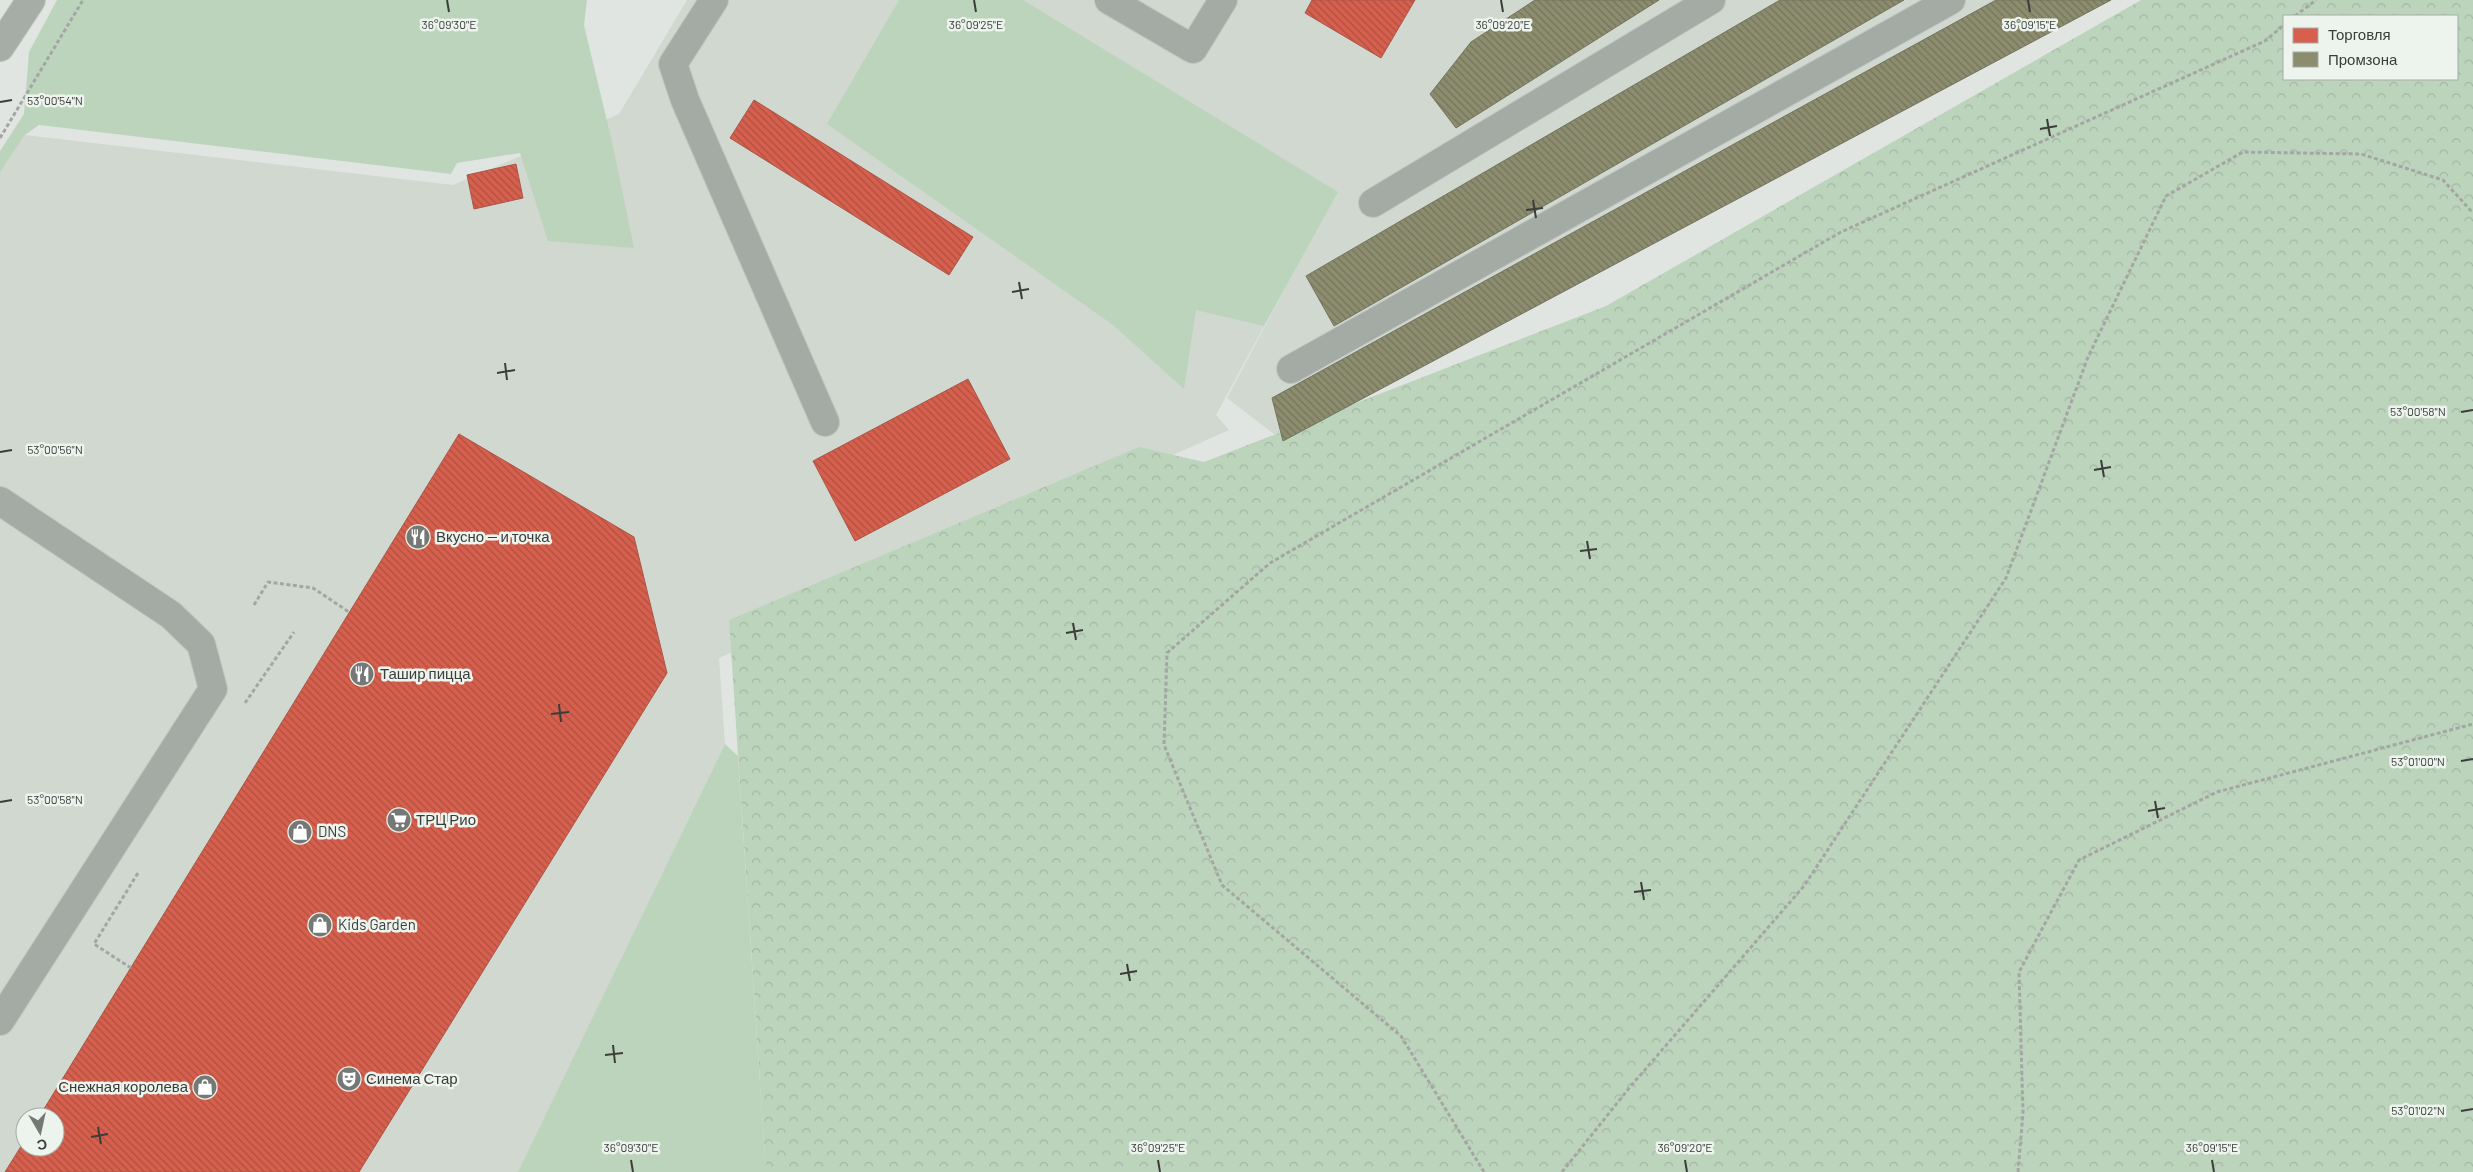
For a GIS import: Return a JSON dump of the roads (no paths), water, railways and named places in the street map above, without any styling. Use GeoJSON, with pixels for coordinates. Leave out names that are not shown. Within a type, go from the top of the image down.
{"type":"FeatureCollection","features":[{"type":"Feature","properties":{"kind":"main road"},"geometry":{"type":"LineString","coordinates":[[0,47],[30,0]]}},
{"type":"Feature","properties":{"kind":"lane"},"geometry":{"type":"LineString","coordinates":[[714,0],[673,64],[685,100],[825,422]]}},
{"type":"Feature","properties":{"kind":"lane"},"geometry":{"type":"LineString","coordinates":[[1109,0],[1193,49],[1223,0]]}},
{"type":"Feature","properties":{"kind":"lane"},"geometry":{"type":"LineString","coordinates":[[1374,203],[1711,0]]}},
{"type":"Feature","properties":{"kind":"lane"},"geometry":{"type":"LineString","coordinates":[[1291,369],[1951,0]]}},
{"type":"Feature","properties":{"kind":"lane"},"geometry":{"type":"LineString","coordinates":[[0,501],[171,615],[201,644],[212,689],[0,1021]]}},
{"type":"Feature","properties":{"kind":"place","name":"Вкусно — и точка"},"geometry":{"type":"Point","coordinates":[418,537]}},
{"type":"Feature","properties":{"kind":"place","name":"Ташир пицца"},"geometry":{"type":"Point","coordinates":[362,674]}},
{"type":"Feature","properties":{"kind":"place","name":"ТРЦ Рио"},"geometry":{"type":"Point","coordinates":[399,820]}},
{"type":"Feature","properties":{"kind":"place","name":"DNS"},"geometry":{"type":"Point","coordinates":[300,832]}},
{"type":"Feature","properties":{"kind":"place","name":"Kids Garden"},"geometry":{"type":"Point","coordinates":[320,925]}},
{"type":"Feature","properties":{"kind":"place","name":"Синема Стар"},"geometry":{"type":"Point","coordinates":[349,1079]}},
{"type":"Feature","properties":{"kind":"place","name":"Снежная королева"},"geometry":{"type":"Point","coordinates":[205,1087]}}]}
